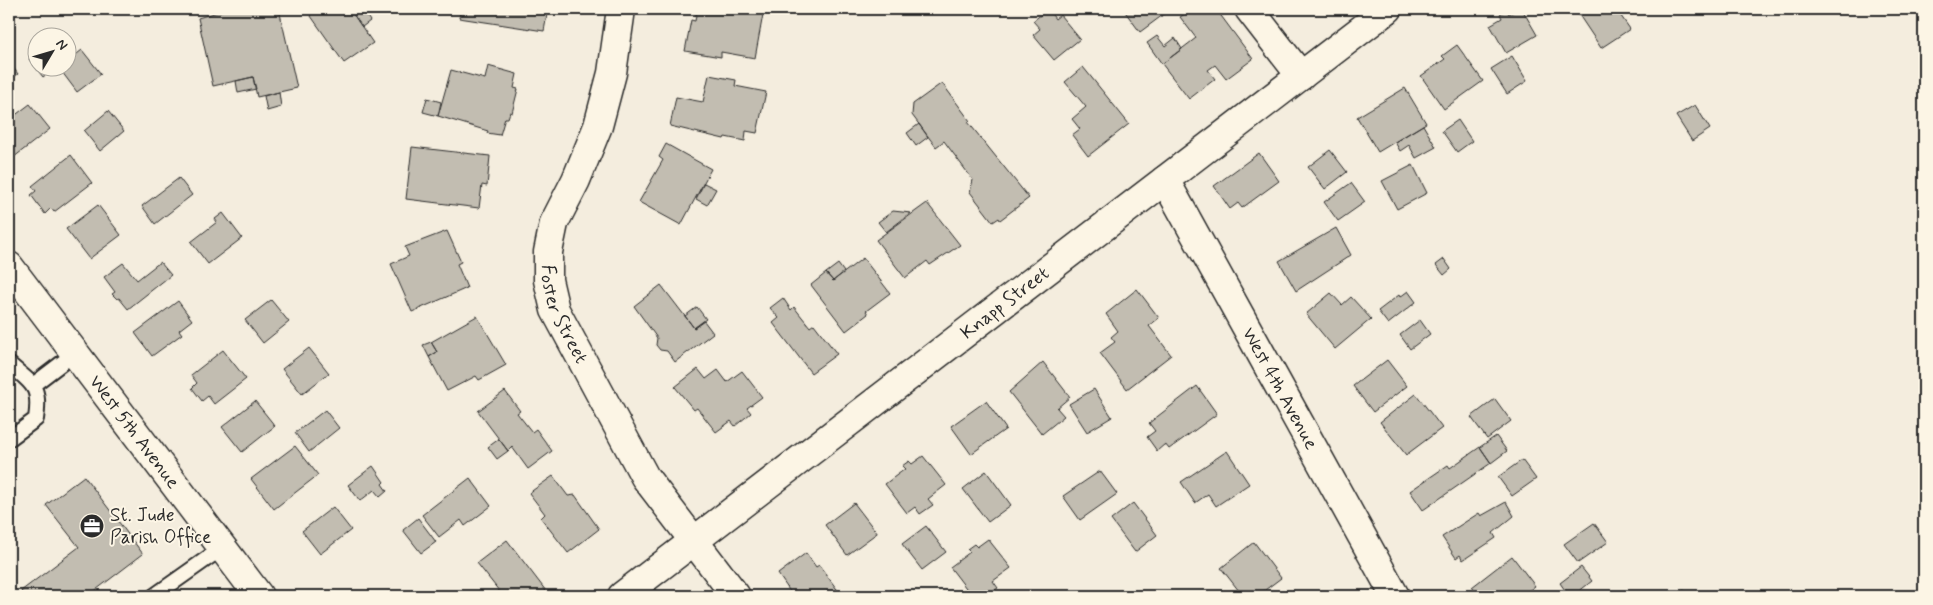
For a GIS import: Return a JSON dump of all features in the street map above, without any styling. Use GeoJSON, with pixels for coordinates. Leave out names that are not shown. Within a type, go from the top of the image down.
{"type":"FeatureCollection","features":[{"type":"Feature","properties":{"kind":"street","name":"Foster Street"},"geometry":{"type":"LineString","coordinates":[[621,9],[612,73],[598,126],[576,180],[554,223],[548,252],[548,280],[555,310],[645,477],[736,596]]}},
{"type":"Feature","properties":{"kind":"street"},"geometry":{"type":"LineString","coordinates":[[1249,9],[1302,76]]}},
{"type":"Feature","properties":{"kind":"street","name":"Knapp Street"},"geometry":{"type":"LineString","coordinates":[[622,596],[1388,9]]}},
{"type":"Feature","properties":{"kind":"street","name":"West 4th Avenue"},"geometry":{"type":"LineString","coordinates":[[1165,180],[1395,596]]}},
{"type":"Feature","properties":{"kind":"street","name":"West 5th Avenue"},"geometry":{"type":"LineString","coordinates":[[9,266],[260,596]]}},
{"type":"Feature","properties":{"kind":"lane"},"geometry":{"type":"LineString","coordinates":[[34,385],[76,353]]}},
{"type":"Feature","properties":{"kind":"lane"},"geometry":{"type":"LineString","coordinates":[[9,364],[34,385],[39,399],[36,418],[9,438]]}},
{"type":"Feature","properties":{"kind":"lane"},"geometry":{"type":"LineString","coordinates":[[154,596],[222,548]]}},
{"type":"Feature","properties":{"kind":"building"},"geometry":{"type":"Polygon","coordinates":[[[227,9],[279,9],[297,88],[257,97],[253,77],[213,86],[198,18],[227,9]]]}},
{"type":"Feature","properties":{"kind":"building"},"geometry":{"type":"Polygon","coordinates":[[[306,9],[354,9],[351,11],[373,43],[344,63],[306,9]]]}},
{"type":"Feature","properties":{"kind":"building"},"geometry":{"type":"Polygon","coordinates":[[[362,9],[370,21],[362,27],[351,11],[362,9]]]}},
{"type":"Feature","properties":{"kind":"building"},"geometry":{"type":"Polygon","coordinates":[[[461,9],[548,9],[544,31],[459,18],[461,9]]]}},
{"type":"Feature","properties":{"kind":"building"},"geometry":{"type":"Polygon","coordinates":[[[697,9],[764,9],[755,58],[721,52],[721,57],[685,51],[691,20],[695,21],[697,9]]]}},
{"type":"Feature","properties":{"kind":"building"},"geometry":{"type":"Polygon","coordinates":[[[1048,9],[1055,19],[1060,15],[1080,39],[1054,60],[1033,35],[1040,29],[1033,21],[1048,9]]]}},
{"type":"Feature","properties":{"kind":"building"},"geometry":{"type":"Polygon","coordinates":[[[1123,9],[1171,9],[1140,32],[1123,9]]]}},
{"type":"Feature","properties":{"kind":"building"},"geometry":{"type":"Polygon","coordinates":[[[1192,9],[1216,9],[1253,59],[1226,79],[1215,65],[1208,70],[1215,79],[1189,99],[1162,64],[1196,38],[1180,17],[1192,9]]]}},
{"type":"Feature","properties":{"kind":"building"},"geometry":{"type":"Polygon","coordinates":[[[1522,9],[1537,35],[1506,53],[1490,25],[1502,18],[1500,14],[1506,10],[1509,14],[1522,9]]]}},
{"type":"Feature","properties":{"kind":"building"},"geometry":{"type":"Polygon","coordinates":[[[1575,9],[1616,9],[1630,29],[1601,48],[1575,9]]]}},
{"type":"Feature","properties":{"kind":"building"},"geometry":{"type":"Polygon","coordinates":[[[1157,36],[1165,46],[1175,38],[1182,49],[1162,64],[1147,43],[1157,36]]]}},
{"type":"Feature","properties":{"kind":"building"},"geometry":{"type":"Polygon","coordinates":[[[1457,45],[1483,81],[1444,109],[1421,76],[1445,59],[1442,56],[1457,45]]]}},
{"type":"Feature","properties":{"kind":"building"},"geometry":{"type":"Polygon","coordinates":[[[82,50],[101,74],[77,92],[66,78],[78,78],[78,53],[82,50]]]}},
{"type":"Feature","properties":{"kind":"building"},"geometry":{"type":"Polygon","coordinates":[[[1512,56],[1527,81],[1507,94],[1491,69],[1512,56]]]}},
{"type":"Feature","properties":{"kind":"building"},"geometry":{"type":"Polygon","coordinates":[[[9,62],[18,74],[9,81],[9,62]]]}},
{"type":"Feature","properties":{"kind":"building"},"geometry":{"type":"Polygon","coordinates":[[[488,66],[517,74],[514,88],[518,89],[512,113],[510,112],[508,118],[505,118],[500,135],[487,133],[488,131],[438,116],[451,70],[485,79],[488,66]]]}},
{"type":"Feature","properties":{"kind":"building"},"geometry":{"type":"Polygon","coordinates":[[[1083,67],[1129,124],[1088,156],[1072,135],[1080,129],[1072,119],[1086,107],[1065,82],[1083,67]]]}},
{"type":"Feature","properties":{"kind":"building"},"geometry":{"type":"Polygon","coordinates":[[[709,75],[736,80],[735,86],[766,92],[757,133],[746,131],[745,141],[725,137],[724,139],[670,126],[676,97],[703,102],[709,75]]]}},
{"type":"Feature","properties":{"kind":"building"},"geometry":{"type":"Polygon","coordinates":[[[253,77],[256,89],[238,93],[236,81],[253,77]]]}},
{"type":"Feature","properties":{"kind":"building"},"geometry":{"type":"Polygon","coordinates":[[[942,83],[970,121],[968,122],[1029,198],[1000,220],[999,218],[993,222],[970,192],[973,180],[944,141],[936,147],[912,115],[913,104],[942,83]]]}},
{"type":"Feature","properties":{"kind":"building"},"geometry":{"type":"Polygon","coordinates":[[[1405,88],[1426,123],[1378,152],[1357,117],[1405,88]]]}},
{"type":"Feature","properties":{"kind":"building"},"geometry":{"type":"Polygon","coordinates":[[[279,92],[281,107],[267,111],[264,96],[279,92]]]}},
{"type":"Feature","properties":{"kind":"building"},"geometry":{"type":"Polygon","coordinates":[[[427,98],[441,102],[438,116],[423,112],[427,98]]]}},
{"type":"Feature","properties":{"kind":"building"},"geometry":{"type":"Polygon","coordinates":[[[30,104],[50,129],[9,161],[9,120],[30,104]]]}},
{"type":"Feature","properties":{"kind":"building"},"geometry":{"type":"Polygon","coordinates":[[[1695,105],[1710,129],[1692,141],[1676,116],[1695,105]]]}},
{"type":"Feature","properties":{"kind":"building"},"geometry":{"type":"Polygon","coordinates":[[[108,111],[124,131],[100,151],[84,131],[108,111]]]}},
{"type":"Feature","properties":{"kind":"building"},"geometry":{"type":"Polygon","coordinates":[[[1458,120],[1472,141],[1457,152],[1442,131],[1458,120]]]}},
{"type":"Feature","properties":{"kind":"building"},"geometry":{"type":"Polygon","coordinates":[[[919,124],[928,137],[916,146],[907,133],[919,124]]]}},
{"type":"Feature","properties":{"kind":"building"},"geometry":{"type":"Polygon","coordinates":[[[1423,125],[1436,147],[1416,158],[1409,145],[1400,151],[1395,142],[1423,125]]]}},
{"type":"Feature","properties":{"kind":"building"},"geometry":{"type":"Polygon","coordinates":[[[666,144],[711,169],[681,225],[639,202],[663,160],[659,157],[666,144]]]}},
{"type":"Feature","properties":{"kind":"building"},"geometry":{"type":"Polygon","coordinates":[[[412,147],[490,156],[487,186],[482,185],[479,208],[406,199],[412,147]]]}},
{"type":"Feature","properties":{"kind":"building"},"geometry":{"type":"Polygon","coordinates":[[[1330,150],[1347,172],[1325,189],[1308,167],[1330,150]]]}},
{"type":"Feature","properties":{"kind":"building"},"geometry":{"type":"Polygon","coordinates":[[[1259,153],[1279,181],[1242,208],[1238,203],[1230,209],[1214,186],[1259,153]]]}},
{"type":"Feature","properties":{"kind":"building"},"geometry":{"type":"Polygon","coordinates":[[[71,155],[92,183],[54,212],[51,208],[45,214],[31,195],[36,191],[32,186],[71,155]]]}},
{"type":"Feature","properties":{"kind":"building"},"geometry":{"type":"Polygon","coordinates":[[[1413,165],[1427,193],[1397,209],[1382,181],[1413,165]]]}},
{"type":"Feature","properties":{"kind":"building"},"geometry":{"type":"Polygon","coordinates":[[[179,178],[192,195],[155,224],[142,206],[179,178]]]}},
{"type":"Feature","properties":{"kind":"building"},"geometry":{"type":"Polygon","coordinates":[[[704,183],[716,189],[707,205],[696,199],[704,183]]]}},
{"type":"Feature","properties":{"kind":"building"},"geometry":{"type":"Polygon","coordinates":[[[1351,183],[1365,202],[1338,221],[1324,202],[1351,183]]]}},
{"type":"Feature","properties":{"kind":"building"},"geometry":{"type":"Polygon","coordinates":[[[927,203],[960,245],[930,265],[927,261],[905,278],[876,240],[927,203]]]}},
{"type":"Feature","properties":{"kind":"building"},"geometry":{"type":"Polygon","coordinates":[[[98,205],[121,235],[89,259],[66,229],[98,205]]]}},
{"type":"Feature","properties":{"kind":"building"},"geometry":{"type":"Polygon","coordinates":[[[893,211],[911,213],[886,232],[878,222],[893,211]]]}},
{"type":"Feature","properties":{"kind":"building"},"geometry":{"type":"Polygon","coordinates":[[[223,213],[242,238],[208,264],[191,242],[217,222],[215,219],[223,213]]]}},
{"type":"Feature","properties":{"kind":"building"},"geometry":{"type":"Polygon","coordinates":[[[1336,228],[1351,255],[1296,291],[1279,261],[1336,228]]]}},
{"type":"Feature","properties":{"kind":"building"},"geometry":{"type":"Polygon","coordinates":[[[447,231],[461,262],[457,264],[467,288],[412,312],[391,264],[409,256],[405,247],[447,231]]]}},
{"type":"Feature","properties":{"kind":"building"},"geometry":{"type":"Polygon","coordinates":[[[863,258],[890,293],[866,311],[868,314],[846,331],[811,285],[826,273],[833,281],[863,258]]]}},
{"type":"Feature","properties":{"kind":"building"},"geometry":{"type":"Polygon","coordinates":[[[1444,259],[1451,269],[1444,275],[1436,265],[1444,259]]]}},
{"type":"Feature","properties":{"kind":"building"},"geometry":{"type":"Polygon","coordinates":[[[160,262],[171,275],[128,309],[119,298],[117,299],[112,294],[115,292],[104,277],[123,263],[137,280],[160,262]]]}},
{"type":"Feature","properties":{"kind":"building"},"geometry":{"type":"Polygon","coordinates":[[[838,264],[844,272],[833,281],[826,273],[838,264]]]}},
{"type":"Feature","properties":{"kind":"building"},"geometry":{"type":"Polygon","coordinates":[[[661,285],[694,328],[704,321],[713,333],[675,362],[667,351],[660,350],[656,345],[657,338],[634,306],[661,285]]]}},
{"type":"Feature","properties":{"kind":"building"},"geometry":{"type":"Polygon","coordinates":[[[1137,289],[1159,318],[1149,326],[1171,355],[1127,389],[1100,353],[1115,342],[1111,337],[1118,331],[1106,314],[1137,289]]]}},
{"type":"Feature","properties":{"kind":"building"},"geometry":{"type":"Polygon","coordinates":[[[1408,291],[1416,302],[1388,324],[1378,311],[1399,295],[1400,297],[1408,291]]]}},
{"type":"Feature","properties":{"kind":"building"},"geometry":{"type":"Polygon","coordinates":[[[1331,293],[1342,305],[1351,297],[1371,319],[1335,349],[1306,314],[1331,293]]]}},
{"type":"Feature","properties":{"kind":"building"},"geometry":{"type":"Polygon","coordinates":[[[783,298],[791,310],[794,307],[810,327],[814,324],[837,354],[811,373],[773,323],[779,318],[770,308],[783,298]]]}},
{"type":"Feature","properties":{"kind":"building"},"geometry":{"type":"Polygon","coordinates":[[[271,300],[289,322],[263,343],[245,320],[271,300]]]}},
{"type":"Feature","properties":{"kind":"building"},"geometry":{"type":"Polygon","coordinates":[[[178,301],[192,320],[179,330],[182,334],[152,356],[135,333],[178,301]]]}},
{"type":"Feature","properties":{"kind":"building"},"geometry":{"type":"Polygon","coordinates":[[[697,307],[706,319],[694,328],[685,316],[697,307]]]}},
{"type":"Feature","properties":{"kind":"building"},"geometry":{"type":"Polygon","coordinates":[[[477,316],[506,365],[479,380],[476,376],[447,391],[429,357],[437,352],[431,342],[477,316]]]}},
{"type":"Feature","properties":{"kind":"building"},"geometry":{"type":"Polygon","coordinates":[[[1420,320],[1430,334],[1410,349],[1400,335],[1420,320]]]}},
{"type":"Feature","properties":{"kind":"building"},"geometry":{"type":"Polygon","coordinates":[[[431,342],[437,352],[429,357],[423,345],[431,342]]]}},
{"type":"Feature","properties":{"kind":"building"},"geometry":{"type":"Polygon","coordinates":[[[309,348],[329,373],[302,394],[282,369],[309,348]]]}},
{"type":"Feature","properties":{"kind":"building"},"geometry":{"type":"Polygon","coordinates":[[[223,350],[246,379],[214,404],[208,396],[202,401],[192,388],[197,383],[191,375],[223,350]]]}},
{"type":"Feature","properties":{"kind":"building"},"geometry":{"type":"Polygon","coordinates":[[[1387,360],[1407,386],[1373,412],[1353,386],[1387,360]]]}},
{"type":"Feature","properties":{"kind":"building"},"geometry":{"type":"Polygon","coordinates":[[[1043,362],[1070,397],[1057,408],[1064,416],[1042,434],[1009,392],[1043,362]]]}},
{"type":"Feature","properties":{"kind":"building"},"geometry":{"type":"Polygon","coordinates":[[[698,369],[706,379],[718,370],[727,382],[742,371],[762,397],[747,408],[751,413],[735,426],[731,421],[716,432],[697,408],[694,410],[675,387],[698,369]]]}},
{"type":"Feature","properties":{"kind":"building"},"geometry":{"type":"Polygon","coordinates":[[[1197,386],[1217,414],[1169,449],[1165,444],[1157,451],[1147,437],[1155,431],[1149,423],[1197,386]]]}},
{"type":"Feature","properties":{"kind":"building"},"geometry":{"type":"Polygon","coordinates":[[[1094,389],[1112,417],[1087,432],[1069,404],[1094,389]]]}},
{"type":"Feature","properties":{"kind":"building"},"geometry":{"type":"Polygon","coordinates":[[[505,391],[520,411],[517,413],[532,432],[536,429],[552,451],[528,469],[512,447],[508,451],[478,411],[505,391]]]}},
{"type":"Feature","properties":{"kind":"building"},"geometry":{"type":"Polygon","coordinates":[[[1416,394],[1442,428],[1406,455],[1380,422],[1416,394]]]}},
{"type":"Feature","properties":{"kind":"building"},"geometry":{"type":"Polygon","coordinates":[[[1495,399],[1511,421],[1487,439],[1471,417],[1495,399]]]}},
{"type":"Feature","properties":{"kind":"building"},"geometry":{"type":"Polygon","coordinates":[[[255,401],[275,426],[242,452],[222,427],[255,401]]]}},
{"type":"Feature","properties":{"kind":"building"},"geometry":{"type":"Polygon","coordinates":[[[986,401],[1006,429],[971,454],[951,426],[986,401]]]}},
{"type":"Feature","properties":{"kind":"building"},"geometry":{"type":"Polygon","coordinates":[[[325,410],[339,428],[309,452],[295,433],[325,410]]]}},
{"type":"Feature","properties":{"kind":"building"},"geometry":{"type":"Polygon","coordinates":[[[1496,436],[1507,451],[1491,463],[1480,447],[1496,436]]]}},
{"type":"Feature","properties":{"kind":"building"},"geometry":{"type":"Polygon","coordinates":[[[499,439],[508,451],[497,459],[488,447],[499,439]]]}},
{"type":"Feature","properties":{"kind":"building"},"geometry":{"type":"Polygon","coordinates":[[[295,446],[318,475],[274,509],[251,479],[295,446]]]}},
{"type":"Feature","properties":{"kind":"building"},"geometry":{"type":"Polygon","coordinates":[[[1480,447],[1491,463],[1423,510],[1410,491],[1448,465],[1450,468],[1480,447]]]}},
{"type":"Feature","properties":{"kind":"building"},"geometry":{"type":"Polygon","coordinates":[[[1227,451],[1249,484],[1216,506],[1208,494],[1195,503],[1181,482],[1227,451]]]}},
{"type":"Feature","properties":{"kind":"building"},"geometry":{"type":"Polygon","coordinates":[[[923,456],[946,485],[928,499],[933,505],[920,514],[915,507],[907,513],[885,484],[905,469],[902,466],[909,461],[912,464],[923,456]]]}},
{"type":"Feature","properties":{"kind":"building"},"geometry":{"type":"Polygon","coordinates":[[[1522,460],[1536,479],[1512,496],[1498,477],[1522,460]]]}},
{"type":"Feature","properties":{"kind":"building"},"geometry":{"type":"Polygon","coordinates":[[[373,466],[384,482],[382,484],[387,491],[380,497],[374,490],[360,501],[348,485],[373,466]]]}},
{"type":"Feature","properties":{"kind":"building"},"geometry":{"type":"Polygon","coordinates":[[[986,471],[1011,505],[988,522],[963,489],[986,471]]]}},
{"type":"Feature","properties":{"kind":"building"},"geometry":{"type":"Polygon","coordinates":[[[1100,471],[1117,494],[1080,520],[1063,496],[1100,471]]]}},
{"type":"Feature","properties":{"kind":"building","name":"St. Jude Parish Office"},"geometry":{"type":"Polygon","coordinates":[[[84,476],[143,554],[88,596],[25,596],[21,591],[79,547],[46,505],[84,476]]]}},
{"type":"Feature","properties":{"kind":"building"},"geometry":{"type":"Polygon","coordinates":[[[553,476],[568,496],[575,495],[599,529],[568,553],[541,518],[545,514],[529,493],[553,476]]]}},
{"type":"Feature","properties":{"kind":"building"},"geometry":{"type":"Polygon","coordinates":[[[470,478],[491,506],[465,526],[461,520],[439,537],[422,515],[470,478]]]}},
{"type":"Feature","properties":{"kind":"building"},"geometry":{"type":"Polygon","coordinates":[[[1506,502],[1514,516],[1493,533],[1496,538],[1463,560],[1460,555],[1456,558],[1442,537],[1479,513],[1481,516],[1506,502]]]}},
{"type":"Feature","properties":{"kind":"building"},"geometry":{"type":"Polygon","coordinates":[[[854,503],[877,533],[847,555],[825,525],[854,503]]]}},
{"type":"Feature","properties":{"kind":"building"},"geometry":{"type":"Polygon","coordinates":[[[1133,503],[1157,535],[1135,552],[1111,520],[1133,503]]]}},
{"type":"Feature","properties":{"kind":"building"},"geometry":{"type":"Polygon","coordinates":[[[333,507],[351,530],[320,554],[302,531],[333,507]]]}},
{"type":"Feature","properties":{"kind":"building"},"geometry":{"type":"Polygon","coordinates":[[[418,518],[436,542],[421,553],[403,530],[418,518]]]}},
{"type":"Feature","properties":{"kind":"building"},"geometry":{"type":"Polygon","coordinates":[[[1594,523],[1608,542],[1578,563],[1564,544],[1594,523]]]}},
{"type":"Feature","properties":{"kind":"building"},"geometry":{"type":"Polygon","coordinates":[[[926,526],[946,552],[922,570],[902,544],[926,526]]]}},
{"type":"Feature","properties":{"kind":"building"},"geometry":{"type":"Polygon","coordinates":[[[988,539],[1011,568],[993,581],[998,588],[987,596],[980,590],[972,596],[950,567],[970,552],[967,549],[974,544],[977,547],[988,539]]]}},
{"type":"Feature","properties":{"kind":"building"},"geometry":{"type":"Polygon","coordinates":[[[507,540],[546,591],[539,596],[503,596],[477,563],[507,540]]]}},
{"type":"Feature","properties":{"kind":"building"},"geometry":{"type":"Polygon","coordinates":[[[1254,542],[1281,578],[1257,596],[1243,596],[1221,568],[1254,542]]]}},
{"type":"Feature","properties":{"kind":"building"},"geometry":{"type":"Polygon","coordinates":[[[806,553],[816,567],[819,565],[842,596],[793,596],[778,574],[806,553]]]}},
{"type":"Feature","properties":{"kind":"building"},"geometry":{"type":"Polygon","coordinates":[[[1512,556],[1535,586],[1522,596],[1479,596],[1472,587],[1512,556]]]}},
{"type":"Feature","properties":{"kind":"building"},"geometry":{"type":"Polygon","coordinates":[[[1581,567],[1592,581],[1573,596],[1569,596],[1560,583],[1581,567]]]}},
{"type":"Feature","properties":{"kind":"building"},"geometry":{"type":"Polygon","coordinates":[[[1684,590],[1689,596],[1676,596],[1684,590]]]}},
{"type":"Feature","properties":{"kind":"building"},"geometry":{"type":"Polygon","coordinates":[[[389,591],[393,596],[383,596],[389,591]]]}},
{"type":"Feature","properties":{"kind":"place","name":"St. Jude Parish Office"},"geometry":{"type":"Point","coordinates":[92,526]}}]}
